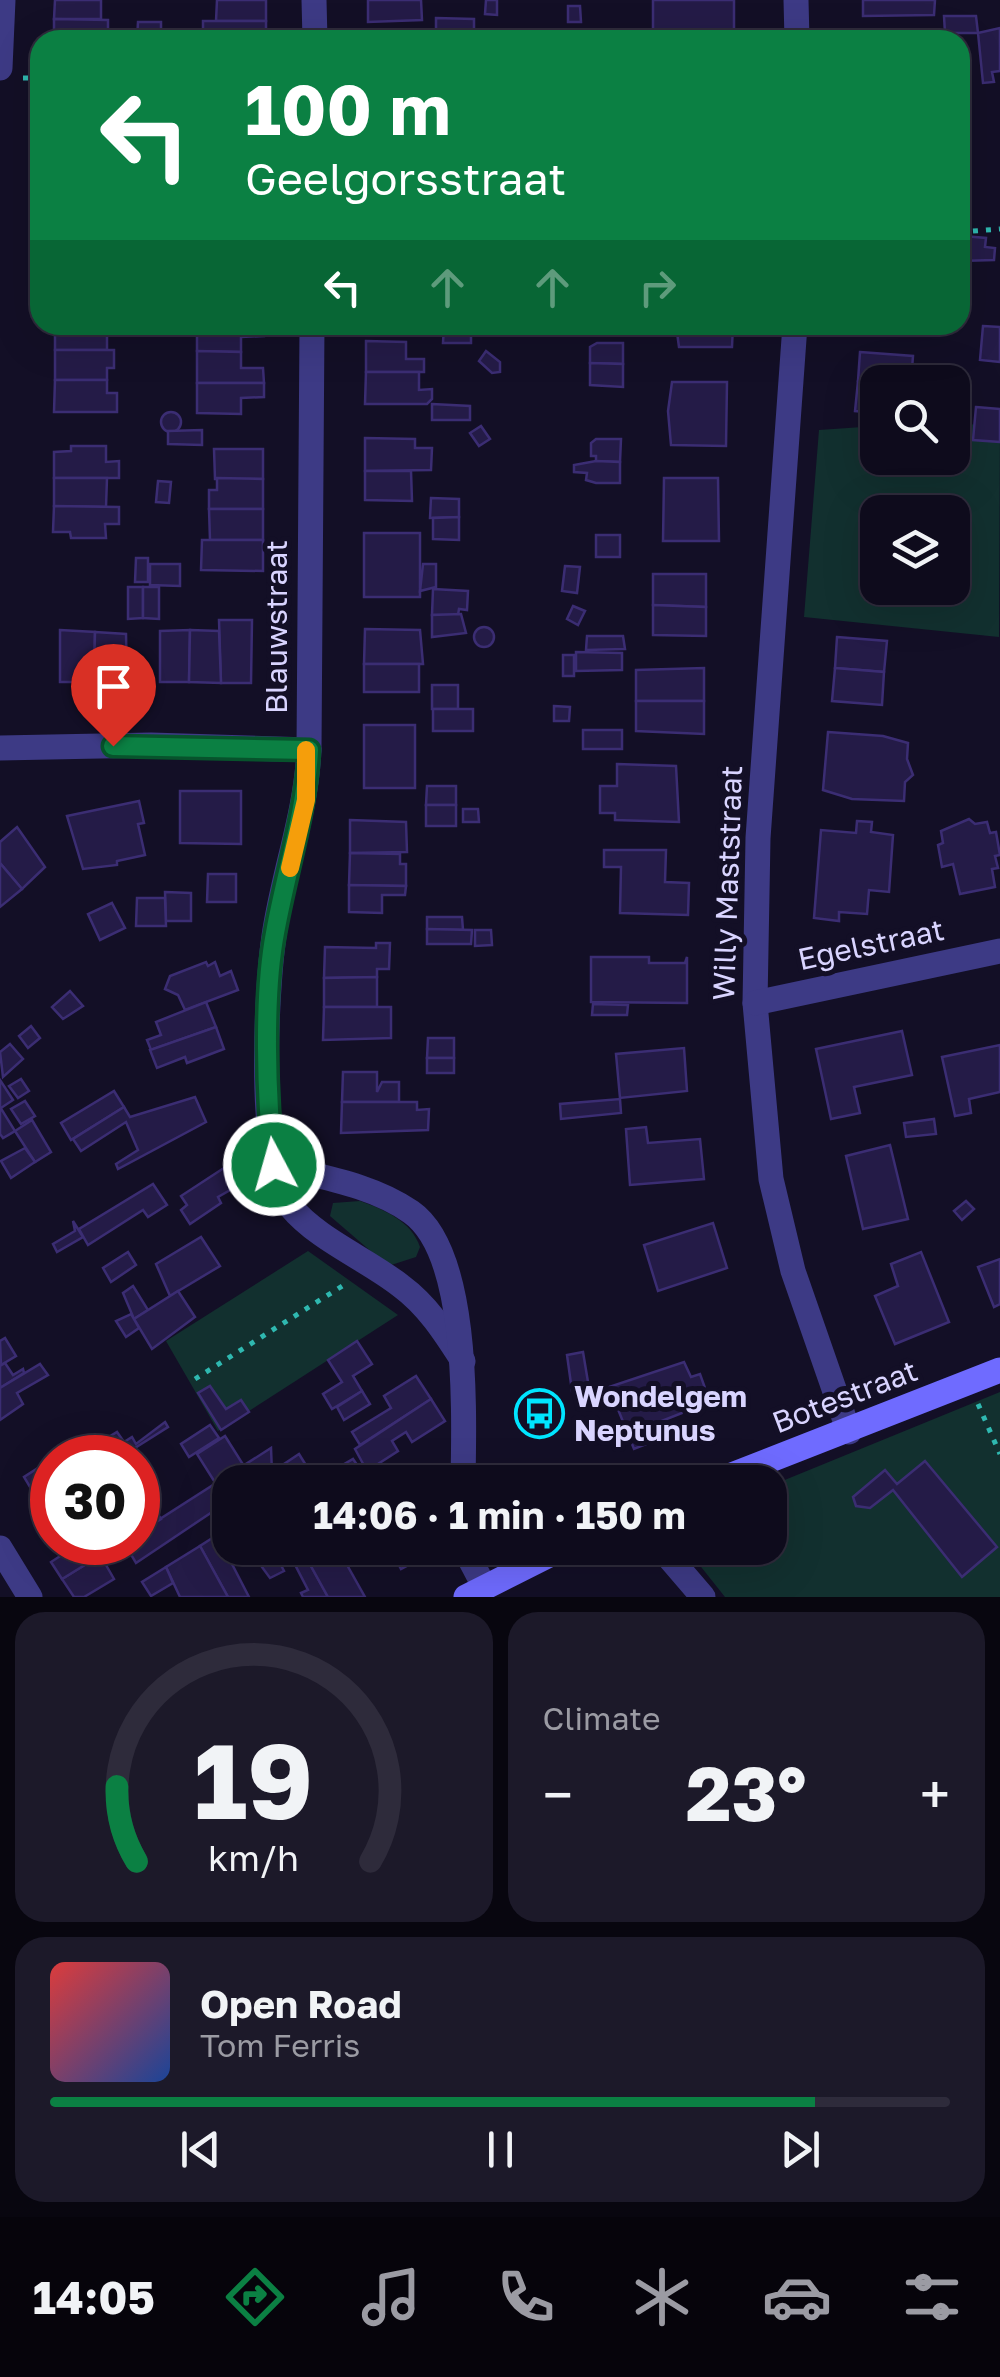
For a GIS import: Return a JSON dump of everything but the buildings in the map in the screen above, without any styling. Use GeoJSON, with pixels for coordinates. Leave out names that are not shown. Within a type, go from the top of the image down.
{"type":"FeatureCollection","features":[{"type":"Feature","properties":{"kind":"street"},"geometry":{"type":"LineString","coordinates":[[0,68],[3,0]]}},
{"type":"Feature","properties":{"kind":"street"},"geometry":{"type":"LineString","coordinates":[[314,0],[315,30]]}},
{"type":"Feature","properties":{"kind":"street"},"geometry":{"type":"LineString","coordinates":[[796,0],[796,30]]}},
{"type":"Feature","properties":{"kind":"street","name":"Blauwstraat"},"geometry":{"type":"LineString","coordinates":[[312,335],[309,750],[306,800],[274,936],[268,1076],[274,1165],[281,1191],[298,1214],[424,1306],[463,1362]]}},
{"type":"Feature","properties":{"kind":"street","name":"Willy Maststraat"},"geometry":{"type":"LineString","coordinates":[[794,335],[758,838],[755,1003],[771,1178],[792,1272],[849,1432]]}},
{"type":"Feature","properties":{"kind":"street"},"geometry":{"type":"LineString","coordinates":[[0,748],[151,745],[309,750]]}},
{"type":"Feature","properties":{"kind":"street","name":"Egelstraat"},"geometry":{"type":"LineString","coordinates":[[755,1003],[1000,951]]}},
{"type":"Feature","properties":{"kind":"street"},"geometry":{"type":"LineString","coordinates":[[274,1165],[379,1194],[423,1221],[438,1245],[463,1362],[463,1465]]}},
{"type":"Feature","properties":{"kind":"street","name":"Botestraat"},"geometry":{"type":"LineString","coordinates":[[760,1465],[1000,1370]]}},
{"type":"Feature","properties":{"kind":"street"},"geometry":{"type":"LineString","coordinates":[[0,1548],[30,1597]]}},
{"type":"Feature","properties":{"kind":"street"},"geometry":{"type":"LineString","coordinates":[[468,1565],[475,1591],[528,1565]]}},
{"type":"Feature","properties":{"kind":"street"},"geometry":{"type":"LineString","coordinates":[[676,1565],[704,1597]]}},
{"type":"Feature","properties":{"kind":"path"},"geometry":{"type":"LineString","coordinates":[[970,231],[1000,228]]}},
{"type":"Feature","properties":{"kind":"path"},"geometry":{"type":"LineString","coordinates":[[195,1379],[346,1285],[361,1259]]}},
{"type":"Feature","properties":{"kind":"path"},"geometry":{"type":"LineString","coordinates":[[969,1383],[1000,1454]]}},
{"type":"Feature","properties":{"kind":"green space"},"geometry":{"type":"Polygon","coordinates":[[[970,424],[1000,425],[999,637],[804,617],[819,430],[860,427],[860,475],[970,475],[970,424]]]}},
{"type":"Feature","properties":{"kind":"green space"},"geometry":{"type":"Polygon","coordinates":[[[360,1201],[404,1223],[420,1247],[416,1257],[388,1266],[330,1216],[333,1203],[360,1201]]]}},
{"type":"Feature","properties":{"kind":"green space"},"geometry":{"type":"Polygon","coordinates":[[[308,1251],[398,1315],[218,1431],[166,1341],[308,1251]]]}},
{"type":"Feature","properties":{"kind":"green space"},"geometry":{"type":"Polygon","coordinates":[[[1000,1392],[1000,1597],[725,1597],[700,1565],[787,1565],[787,1479],[1000,1392]]]}},
{"type":"Feature","properties":{"kind":"slow traffic"},"geometry":{"type":"LineString","coordinates":[[290,868],[306,800],[306,750]]}},
{"type":"Feature","properties":{"kind":"place","name":"Wondelgem Neptunus"},"geometry":{"type":"Point","coordinates":[539,1414]}},
{"type":"Feature","properties":{"kind":"route"},"geometry":{"type":"LineString","coordinates":[[113,746],[309,750],[306,800],[274,936],[268,1121],[274,1165]]}}]}
